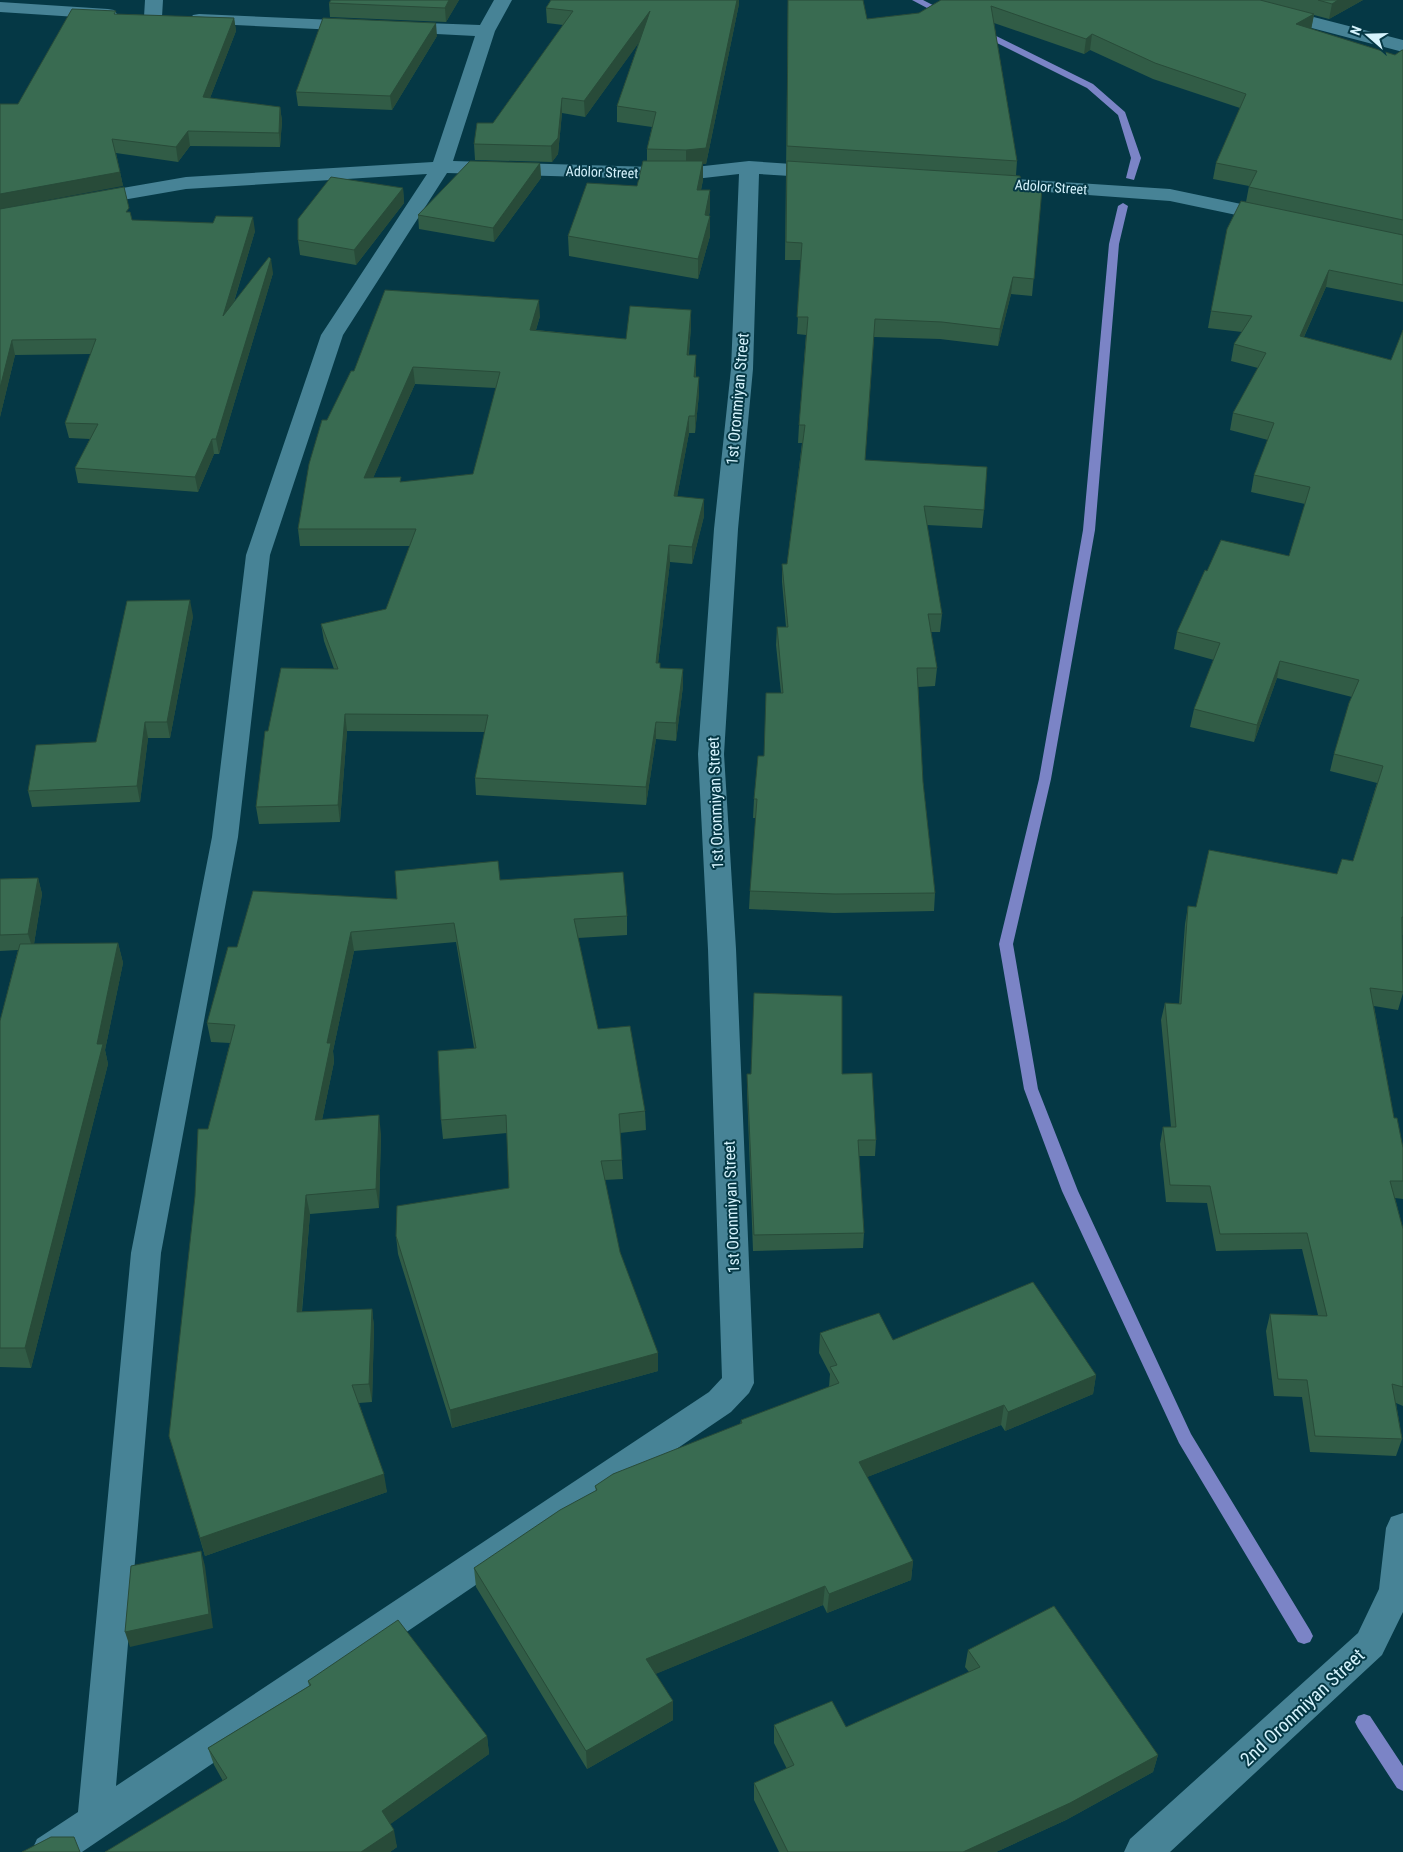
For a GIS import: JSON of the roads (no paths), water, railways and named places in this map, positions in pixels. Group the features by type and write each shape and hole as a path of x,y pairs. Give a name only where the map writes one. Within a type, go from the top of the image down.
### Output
{"street":[{"path":"95,1822 146,1253 225,838 258,555 332,335 441,166 486,31 503,0"},
{"path":"1227,0 1402,44"},
{"path":"0,7 129,16 154,9 178,18 486,31"},
{"name":"Adolor Street","path":"68,204 186,183 441,166 686,174 750,167 837,173"},
{"name":"1st Oronmiyan Street","path":"50,1852 720,1402 738,1383 722,949 711,754 726,529 742,369 750,167"},
{"name":"Adolor Street","path":"964,182 1170,195 1296,221"},
{"name":"2nd Oronmiyan Street","path":"1143,1852 1370,1644 1396,1590 1403,1528"}],"waterway":[{"path":"916,0 947,15"},
{"path":"982,32 1090,86 1122,114 1136,158 1131,178"},
{"path":"1123,206 1114,244 1089,530 1045,779 1006,944 1031,1089 1070,1191 1185,1438 1304,1636"},
{"path":"1364,1722 1403,1782"}]}
